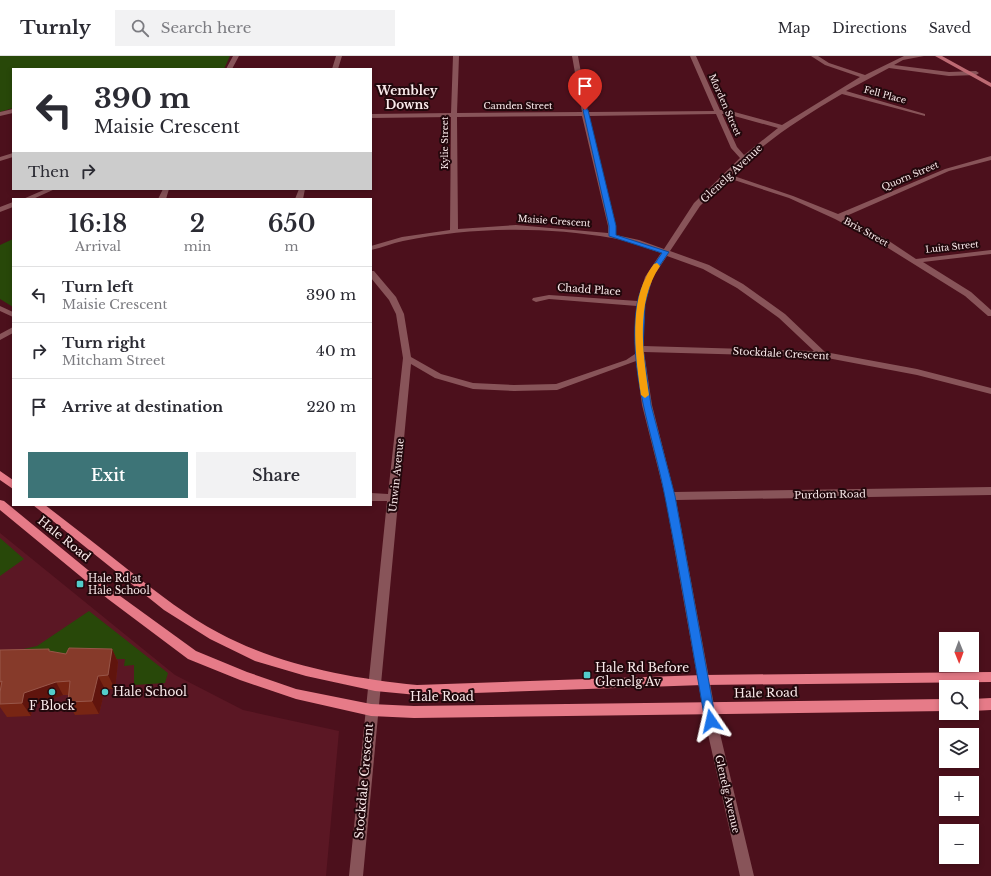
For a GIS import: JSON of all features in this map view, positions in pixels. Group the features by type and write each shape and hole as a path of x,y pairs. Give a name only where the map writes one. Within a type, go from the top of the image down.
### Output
{"main road":[{"path":"938,56 991,80"},
{"path":"945,56 991,85"},
{"path":"0,475 12,484"},
{"name":"Hale Road","path":"0,504 112,596 192,655 244,676 296,694 371,710 414,712 939,705"},
{"name":"Hale Road","path":"39,506 168,607 214,636 266,659 306,671 375,686 417,690 703,680 991,677"},
{"path":"979,705 991,704"}],"street":[{"path":"230,68 236,56"},
{"path":"335,68 339,56"},
{"name":"Kylie Street","path":"454,231 454,115 456,56"},
{"path":"575,56 586,114 612,226 612,236"},
{"name":"Morden Street","path":"693,56 734,148 744,158"},
{"path":"814,56 827,64 865,77"},
{"name":"Glenelg Avenue","path":"747,876 708,708 670,496 646,405 639,352 641,304 649,277 697,205 744,158 783,127 865,77 906,57 921,56"},
{"path":"889,66 955,75 969,71"},
{"path":"935,72 969,71"},
{"name":"Fell Place","path":"842,92 922,115"},
{"path":"0,114 12,111"},
{"name":"Camden Street","path":"372,116 699,113 718,111 783,127"},
{"path":"0,159 12,155"},
{"name":"Quorn Street","path":"838,217 947,170 991,158"},
{"name":"Brix Street","path":"726,175 791,197 838,217 915,261 968,294 991,314"},
{"path":"30,198 50,190"},
{"path":"0,210 12,204"},
{"name":"Maisie Crescent","path":"372,248 402,239 454,231 516,227 612,236 666,252 706,267 740,286 782,316 822,354"},
{"name":"Luita Street","path":"915,261 991,252"},
{"name":"Unwin Avenue","path":"372,274 388,293 400,314 407,358 375,686"},
{"name":"Chadd Place","path":"536,300 549,297 641,304"},
{"path":"0,308 12,314"},
{"path":"0,337 12,331"},
{"name":"Stockdale Crescent","path":"407,358 438,376 473,386 514,388 557,387 629,362 639,352 822,354 917,372 990,389"},
{"name":"Purdom Road","path":"670,496 991,491"},
{"path":"372,497 394,498"},
{"name":"Stockdale Crescent","path":"356,876 371,710 375,686"}],"shaded area":[{"name":"Hale School","path":"0,533 175,675 243,710 339,731 326,876 0,876"}],"green space":[{"path":"0,56 230,56 224,68 12,68 12,108 0,112"},
{"path":"12,239 12,306 0,299 0,245"},
{"path":"0,538 24,559 0,576"},
{"path":"89,611 168,673 165,683 134,685 134,665 124,666 125,659 7,660 19,650 37,646"}],"building":[{"name":"F Block","path":"69,648 112,649 108,675 98,676 92,701 68,702 70,681 56,682 24,693 22,703 0,704 2,681 0,682 0,650 49,649 49,651 66,654"}],"slow traffic":[{"path":"645,395 639,349 641,304 649,277 657,266"}],"place":[{"name":"Hale Rd at Hale School","path":"80,584"},
{"name":"Hale Rd Before Glenelg Av","path":"587,675"},
{"name":"F Block","path":"52,692"},
{"name":"Hale School","path":"105,692"}],"district":[{"name":"Wembley Downs","path":"407,98"}],"route":[{"path":"585,110 612,226 612,236 666,252 649,277 641,304 639,349 646,405 670,496 711,721"}]}
